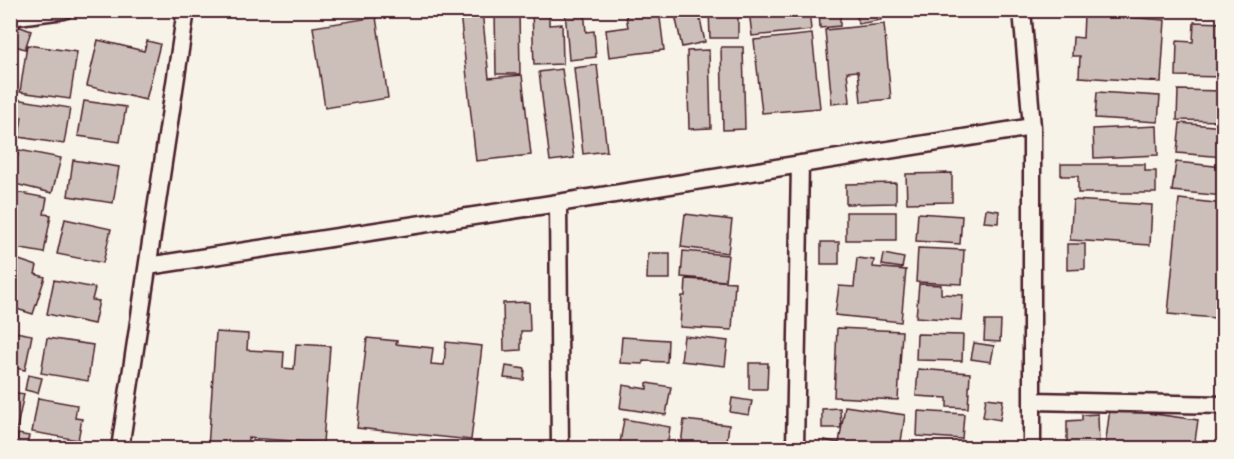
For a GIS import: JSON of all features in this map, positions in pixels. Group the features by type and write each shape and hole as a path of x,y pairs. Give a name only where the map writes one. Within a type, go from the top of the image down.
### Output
{"street":[{"path":"10,17 64,10"},
{"path":"120,448 186,10"},
{"path":"1022,10 1032,127 1032,448"},
{"path":"148,266 1032,127"},
{"path":"795,448 800,164"},
{"path":"558,203 560,448"},
{"path":"1032,401 1224,405"}],"building":[{"path":"495,10 519,10 520,74 496,74"},
{"path":"532,10 549,10 549,25 562,24 563,64 534,65"},
{"path":"565,10 584,10 586,32 594,31 596,57 569,60"},
{"path":"625,10 659,10 664,50 609,57 606,30 628,27"},
{"path":"674,10 698,10 705,42 682,47"},
{"path":"709,10 738,10 738,38 710,38"},
{"path":"749,10 809,10 811,30 752,36"},
{"path":"819,10 840,10 840,26 820,28"},
{"path":"856,10 879,10 881,20 858,24"},
{"path":"482,11 489,78 522,75 531,155 476,161 460,13"},
{"path":"1084,14 1165,20 1161,82 1079,77 1080,56 1072,56 1073,37 1083,38"},
{"path":"376,17 388,98 325,108 313,27"},
{"path":"1194,22 1224,23 1224,77 1176,76 1177,41 1193,42"},
{"path":"884,24 891,99 861,102 858,71 847,72 850,102 832,104 825,30"},
{"path":"18,26 31,31 25,49 12,45"},
{"path":"812,34 820,108 762,113 754,40"},
{"path":"98,40 144,51 147,41 160,44 146,100 87,86"},
{"path":"27,45 77,52 70,99 20,92"},
{"path":"721,47 743,47 745,129 723,130"},
{"path":"709,50 711,128 689,129 687,51"},
{"path":"597,65 607,151 583,154 574,68"},
{"path":"562,69 574,158 550,161 539,72"},
{"path":"1178,90 1224,91 1224,121 1177,120"},
{"path":"1097,92 1160,96 1158,122 1095,118"},
{"path":"10,98 70,108 64,144 19,137 22,117 10,116"},
{"path":"84,101 126,107 120,142 78,136"},
{"path":"1180,123 1224,127 1224,157 1177,153"},
{"path":"1157,126 1158,155 1094,158 1093,129"},
{"path":"19,150 61,158 52,193 11,183"},
{"path":"73,160 119,167 113,203 68,196"},
{"path":"1176,162 1224,167 1224,196 1172,191"},
{"path":"1061,164 1145,164 1145,171 1156,171 1156,193 1078,193 1078,176 1061,176"},
{"path":"952,173 952,202 907,203 906,174"},
{"path":"896,183 896,203 846,204 846,184"},
{"path":"10,191 47,198 44,214 51,215 44,253 10,247"},
{"path":"1179,199 1224,204 1224,308 1216,307 1215,318 1168,314"},
{"path":"1073,200 1152,205 1150,245 1070,240"},
{"path":"986,209 999,211 998,223 984,222"},
{"path":"846,212 896,212 896,240 846,240"},
{"path":"918,213 962,216 960,244 916,241"},
{"path":"685,214 732,220 728,253 681,247"},
{"path":"65,219 111,229 103,263 57,254"},
{"path":"821,242 839,242 839,264 821,264"},
{"path":"1067,244 1085,244 1085,269 1067,270"},
{"path":"918,248 964,250 962,284 916,282"},
{"path":"683,251 728,255 725,281 681,277"},
{"path":"648,253 670,253 670,279 647,279"},
{"path":"884,254 904,258 902,268 882,265"},
{"path":"10,257 37,266 35,274 45,277 33,314 10,307"},
{"path":"857,258 874,260 873,267 906,270 901,322 835,315 839,286 854,287"},
{"path":"686,279 735,282 732,330 680,327 682,296 685,296"},
{"path":"54,280 95,288 92,300 99,301 94,324 47,314"},
{"path":"919,284 941,285 941,294 963,295 961,320 916,317"},
{"path":"529,302 530,331 521,331 521,350 504,351 503,303"},
{"path":"985,321 1001,321 1000,342 984,341"},
{"path":"837,328 902,331 898,400 834,397"},
{"path":"10,331 32,335 25,370 10,367"},
{"path":"216,332 248,334 247,350 284,352 283,368 294,369 296,344 330,346 323,443 248,438 247,448 208,448"},
{"path":"917,334 963,335 962,361 916,360"},
{"path":"684,336 728,341 725,366 681,361"},
{"path":"622,337 668,340 667,362 620,363"},
{"path":"47,338 93,345 88,381 41,373"},
{"path":"367,338 433,348 431,364 444,365 446,342 482,346 471,440 357,428"},
{"path":"974,343 994,346 991,362 971,359"},
{"path":"749,363 768,363 767,389 749,389"},
{"path":"506,366 525,369 524,380 504,378"},
{"path":"918,369 970,373 968,408 947,407 947,398 916,396"},
{"path":"28,375 42,378 38,393 25,390"},
{"path":"647,383 671,387 666,415 620,408 623,385 647,389"},
{"path":"10,392 24,394 17,428 10,427"},
{"path":"38,398 77,405 75,418 82,419 78,440 32,432"},
{"path":"732,398 752,401 749,415 730,412"},
{"path":"986,398 1003,400 1000,420 983,417"},
{"path":"845,406 905,415 900,448 823,447 824,440 839,443"},
{"path":"840,408 841,428 822,428 822,409"},
{"path":"1110,408 1198,420 1194,448 1105,448"},
{"path":"918,411 964,414 962,439 917,436"},
{"path":"1098,414 1099,448 1067,448 1067,421 1082,420 1082,415"},
{"path":"624,419 670,427 667,448 620,443"},
{"path":"684,420 729,425 726,448 681,445"},
{"path":"18,434 29,436 26,448 15,448"},
{"path":"1000,442 1000,448 984,448 984,443"}]}
